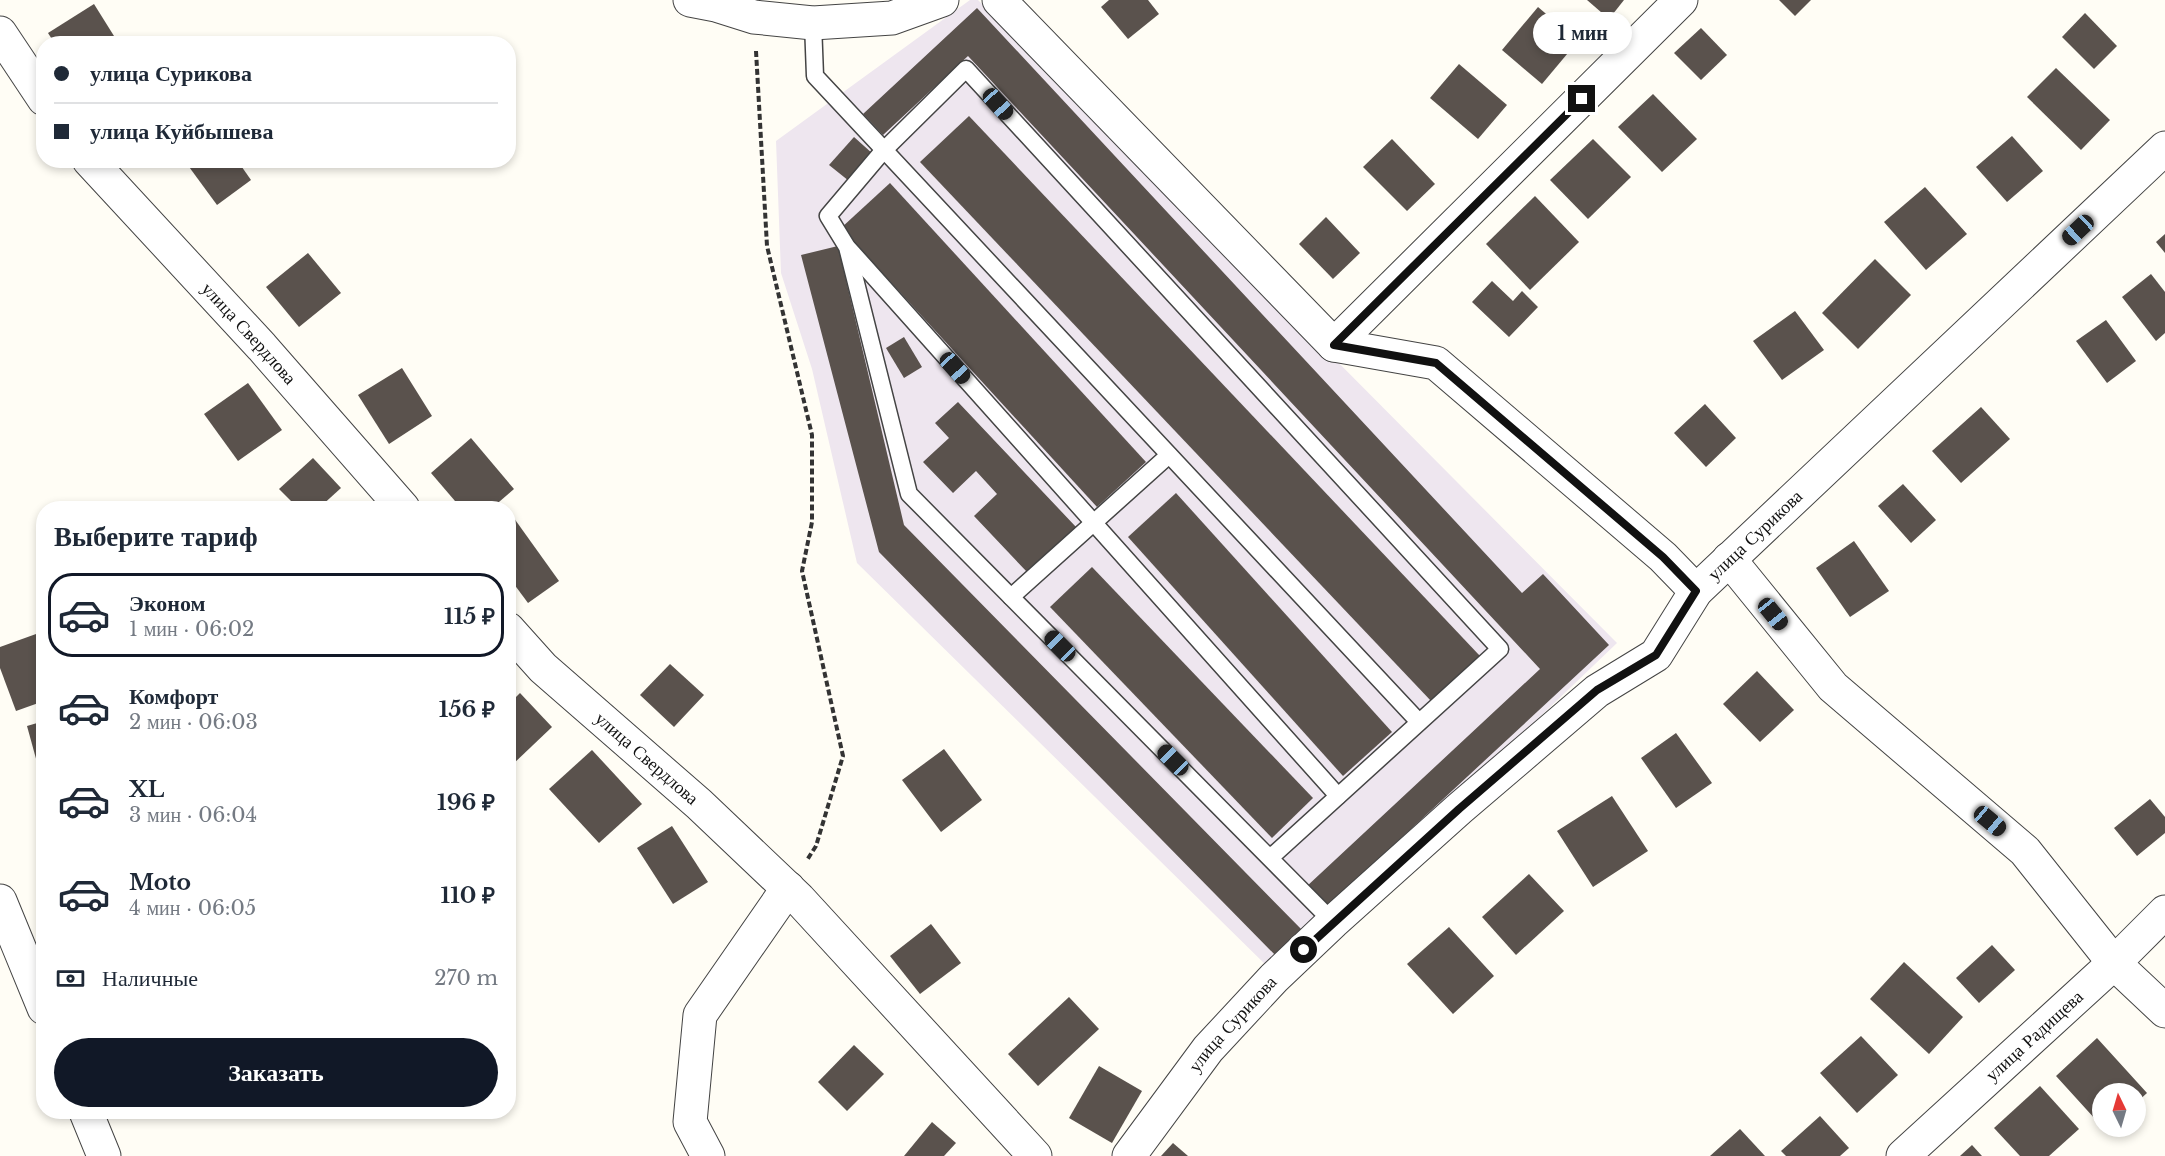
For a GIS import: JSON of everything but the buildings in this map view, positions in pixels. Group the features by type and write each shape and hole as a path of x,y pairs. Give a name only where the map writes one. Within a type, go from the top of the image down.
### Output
{"street":[{"path":"690,0 716,5 754,17 813,23 892,18 942,0"},
{"path":"999,0 1334,345 1436,363 1663,557 1696,591"},
{"path":"1334,345 1681,0"},
{"path":"0,33 36,87"},
{"name":"улица Сурикова","path":"1129,1156 1208,1049 1274,978 1459,809 1597,690 1656,655 1696,591 2165,147"},
{"name":"улица Свердлова","path":"96,168 262,347 397,501"},
{"path":"1729,559 1833,687 2025,851 2114,963 2165,1011"},
{"name":"улица Свердлова","path":"516,638 543,668 699,804 788,888 1035,1156"},
{"path":"708,1156 690,1122 700,1015 788,888"},
{"path":"0,902 36,989"},
{"name":"улица Радищева","path":"1903,1156 2114,963 2165,912"},
{"path":"89,1119 104,1156"}],"lane":[{"path":"813,23 815,76 1419,722"},
{"path":"1270,858 1500,649 966,69 884,152 828,216 847,247 1338,796"},
{"path":"847,247 909,494 1333,922"},
{"path":"1011,597 1169,456"}],"path":[{"path":"754,17 767,246 812,435 812,522 802,571 843,756 816,846 788,888"}],"shaded area":[{"path":"970,0 978,0 1617,643 1273,972 857,563 812,369 781,273 776,141"}],"route":[{"path":"1304,950 1459,809 1597,690 1656,655 1696,591 1663,557 1436,363 1334,345 1582,99"}]}
